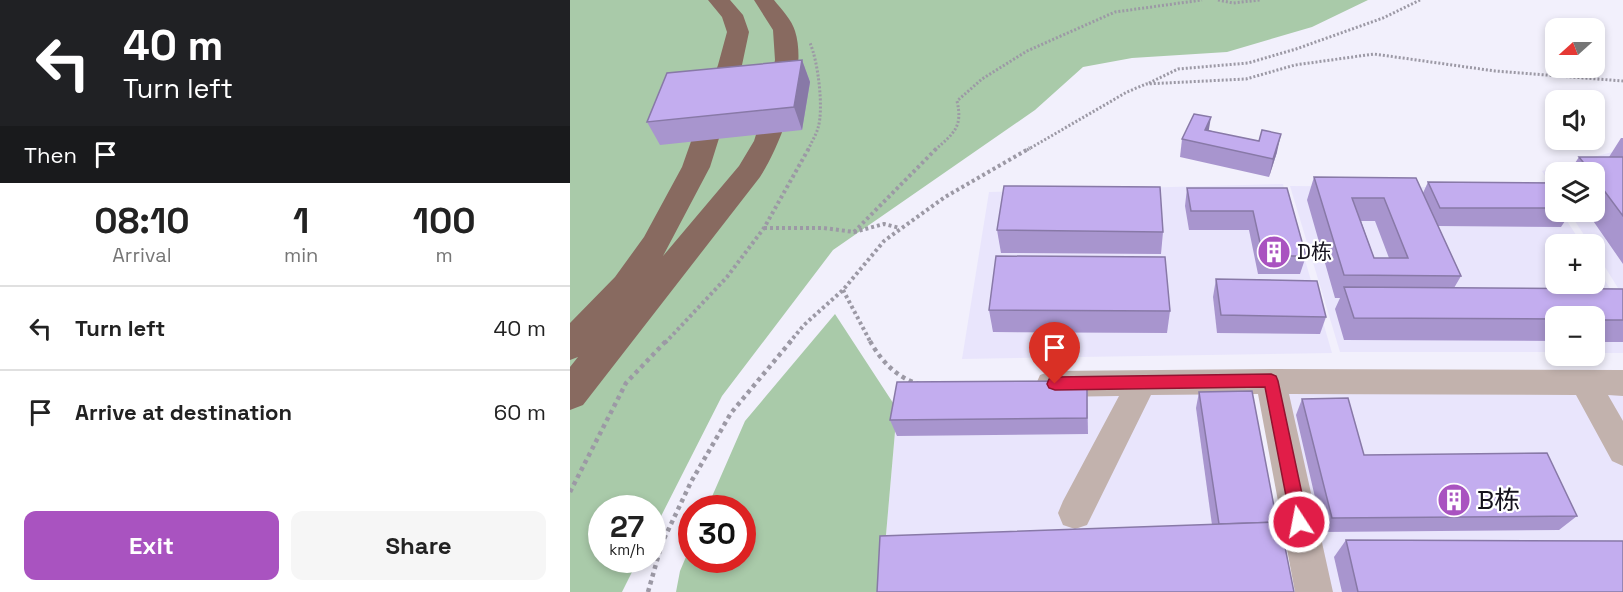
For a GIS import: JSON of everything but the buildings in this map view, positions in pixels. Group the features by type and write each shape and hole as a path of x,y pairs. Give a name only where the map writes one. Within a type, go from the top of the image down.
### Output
{"highway":[{"path":"718,0 732,15 738,32"},
{"path":"570,367 656,243 696,167 730,65 738,32 736,13 731,0"},
{"path":"570,394 750,171 767,141 778,106 787,60 784,30 764,0"},
{"path":"570,346 627,286"},
{"path":"570,405 607,351"}],"street":[{"path":"1271,381 1314,592"},
{"path":"1023,384 1271,381 1623,383"},
{"path":"1075,513 1142,382"},
{"path":"1585,382 1623,451"}],"path":[{"path":"854,232 918,165 953,134 960,118 957,101 982,79 1027,51 1115,12 1202,0"},
{"path":"1218,0 1231,3 1260,0"},
{"path":"648,592 662,543 691,482 732,413 804,325 843,290 884,241 945,197 1127,92 1178,69 1248,63 1296,49 1383,18 1420,0"},
{"path":"570,492 626,383 727,277 764,228 819,126 819,80 816,56 808,38"},
{"path":"1146,84 1246,79 1295,65 1374,54 1495,71 1623,81"},
{"path":"764,228 824,228 854,232 884,224 900,229"},
{"path":"843,290 879,357 905,380 922,384"}],"shaded area":[{"path":"1623,149 1623,296 1605,267 1605,234 1583,234 1576,222 1605,222 1605,162 1575,162"},
{"path":"1283,184 1332,353 962,359 989,192"},
{"path":"1290,186 1545,188 1545,222 1568,222 1575,234 1545,234 1545,294 1605,294 1605,281 1623,309 1623,353 1605,353 1605,306 1545,306 1545,352 1340,352"},
{"path":"1252,393 1288,592 881,592 900,394"},
{"path":"1288,393 1623,395 1623,592 1332,592"}],"green space":[{"path":"570,0 1368,0 1312,27 1227,52 1132,58 1083,67 1035,110 833,250 722,396 666,506 666,495 588,495 588,573 632,573 622,592 570,592"},
{"path":"835,314 897,409 881,592 676,592 680,573 756,573 756,495 713,495 745,421"}],"place":[{"name":"D栋","path":"1274,252"},
{"name":"B栋","path":"1454,500"}],"route":[{"path":"1055,384 1271,381 1299,522"}]}
